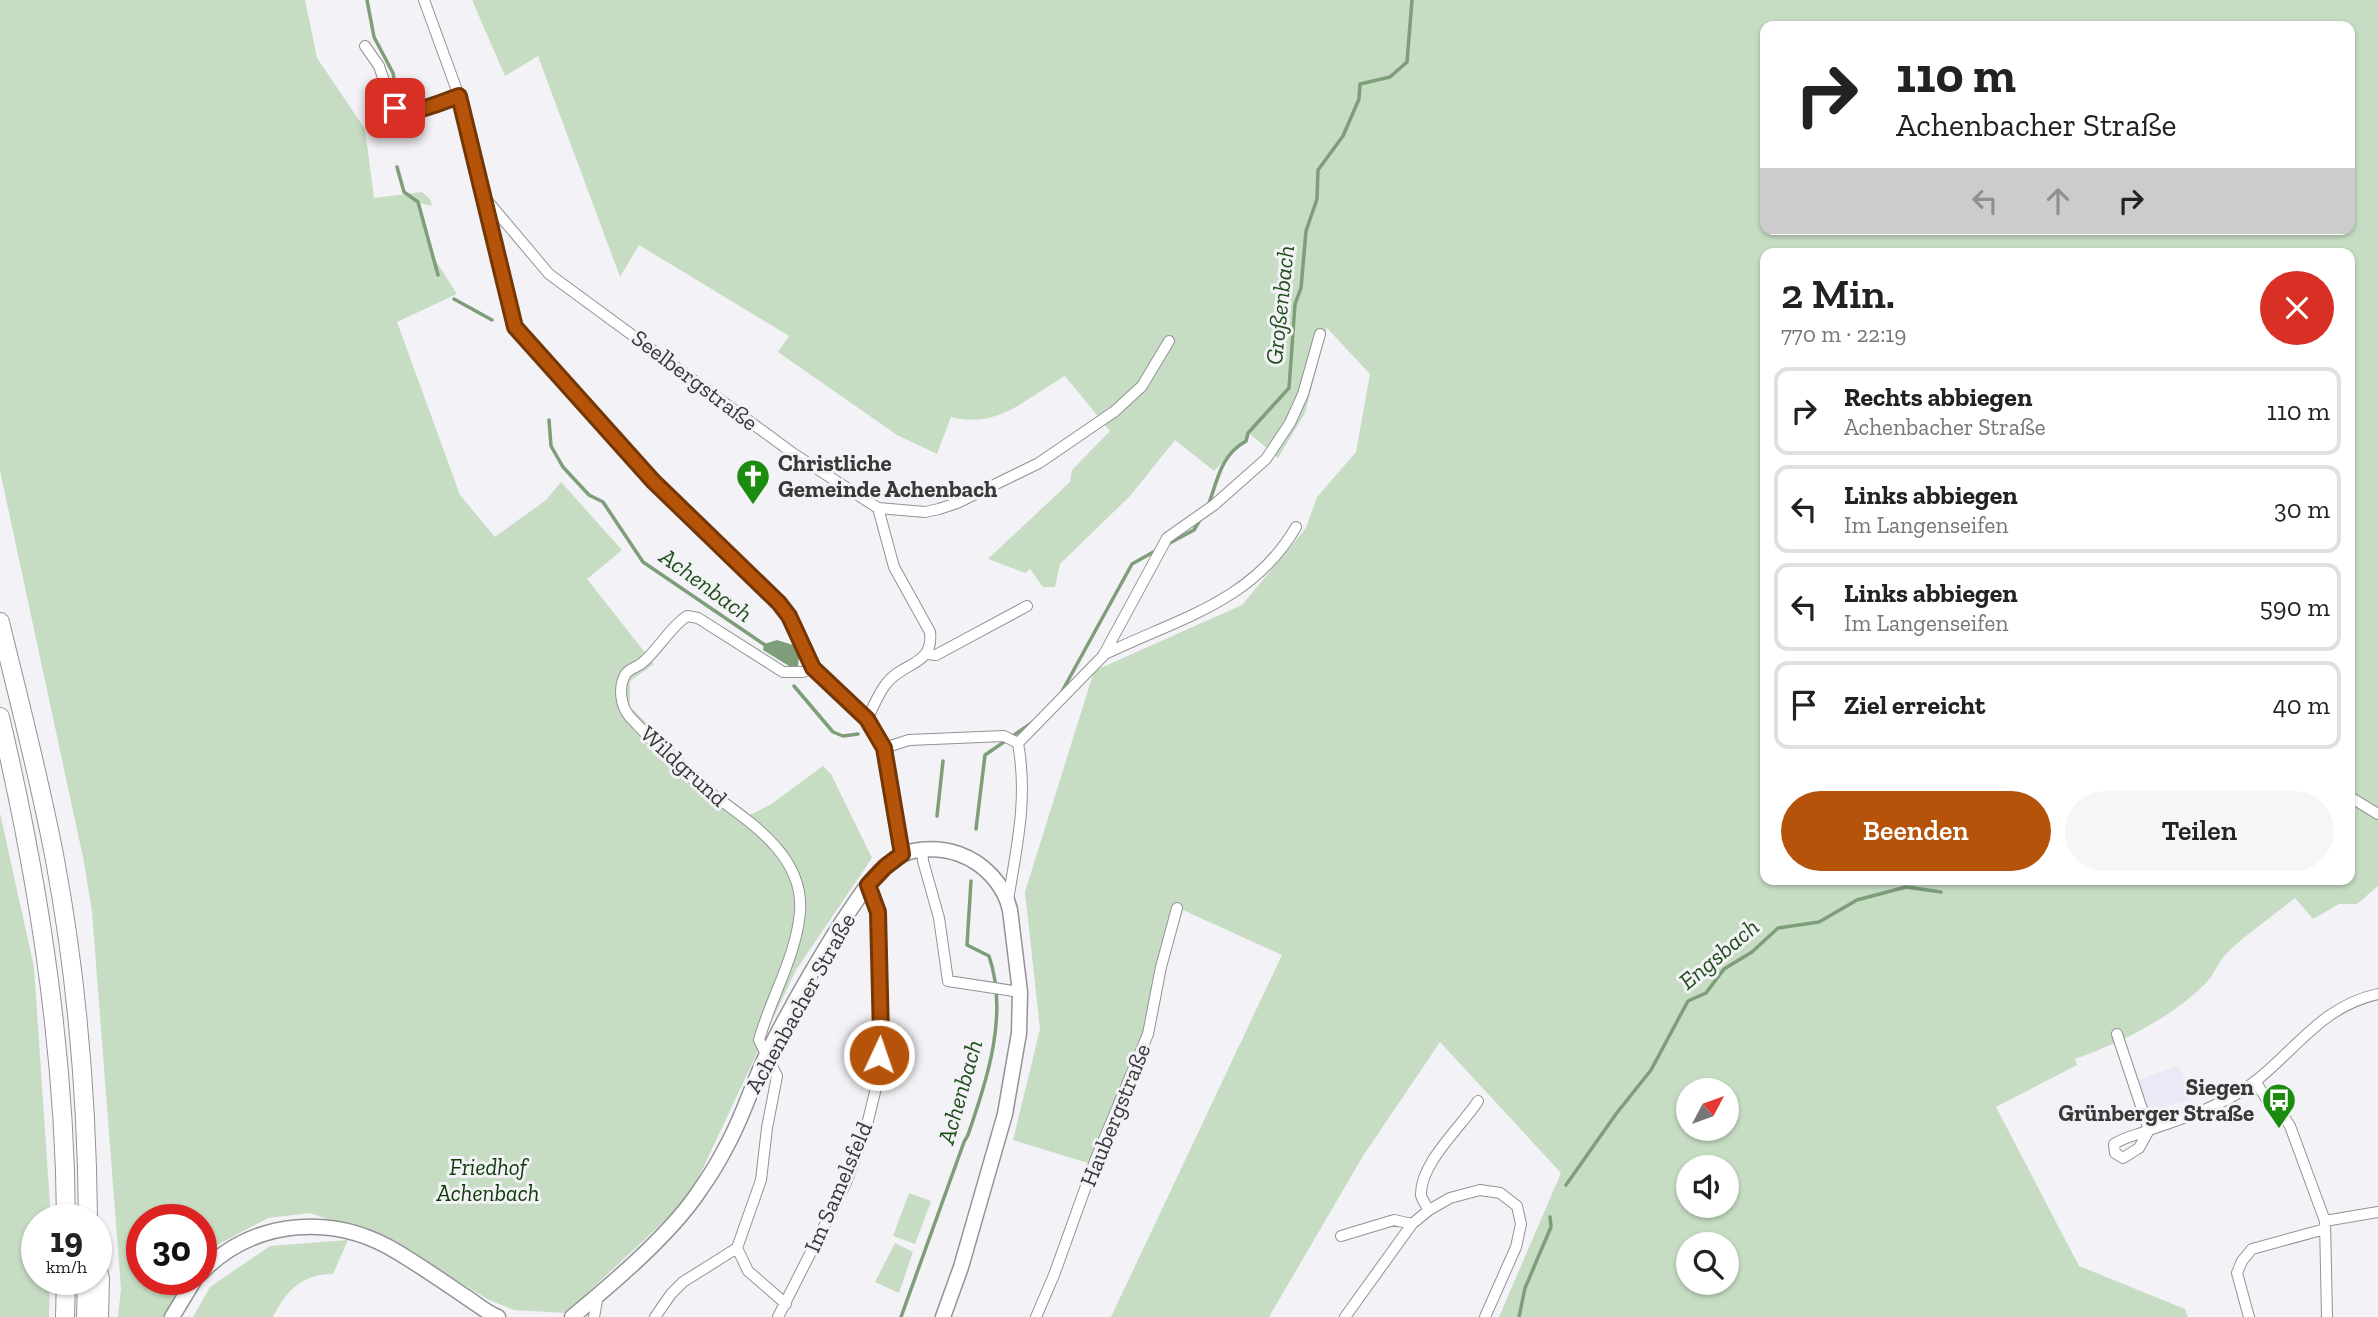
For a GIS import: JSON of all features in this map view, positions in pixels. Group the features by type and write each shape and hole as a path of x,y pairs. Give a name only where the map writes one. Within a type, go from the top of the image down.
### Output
{"highway":[{"path":"0,622 55,860 69,949 85,1114 88,1204"},
{"path":"0,717 30,853 45,947 61,1102 65,1204"},
{"path":"65,1317 66,1295"},
{"path":"86,1317 87,1295"},
{"path":"99,1317 100,1295"}],"main road":[{"name":"Achenbacher Straße","path":"572,1317 659,1239 698,1193 726,1148 766,1057 819,958 868,885 885,867 902,854 922,849 954,852 969,858 997,881 1008,901 1020,992 1020,1033 1005,1114 961,1267 943,1317"},
{"path":"217,1259 240,1243 268,1232 300,1226 331,1227 360,1234 396,1251 498,1317"},
{"path":"172,1317 185,1295"}],"street":[{"path":"424,0 459,96 515,327 653,481 779,603 789,616 813,668 867,719 884,748 902,854"},
{"path":"365,46 385,79 391,101 399,111 414,111 459,96"},
{"name":"Seelbergstraße","path":"484,196 549,274 794,454 878,508 925,512 939,509 1039,463 1115,411 1142,386 1169,341"},
{"path":"1018,743 1103,656 1167,538 1214,505 1266,459 1281,438 1303,394 1320,334"},
{"path":"867,719 887,682 928,654 932,643 930,632 894,567 878,508"},
{"path":"1103,656 1206,611 1247,584 1286,544 1296,527"},
{"path":"928,654 936,655 1027,606"},
{"name":"Wildgrund","path":"766,1057 759,1040 795,943 800,910 793,870 768,838 688,775 643,731 623,708 622,690 624,677 629,670 644,662 687,615 698,618 783,672 803,672 813,668"},
{"path":"884,748 909,740 1004,736 1018,743"},
{"path":"1008,901 1023,814 1018,743"},
{"path":"2355,800 2378,814"},
{"path":"922,849 939,918 948,981 1020,992"},
{"name":"Im Samelsfeld","path":"778,1317 845,1185 865,1133 875,1092 881,1036 878,912 868,885"},
{"name":"Haubergstraße","path":"1036,1317 1095,1161 1148,1034 1161,967 1177,908"},
{"path":"2117,1034 2149,1130 2222,1100 2255,1081 2334,1011 2356,1000 2378,994"},
{"path":"655,1317 683,1282 737,1248 761,1180 777,1076 766,1057"},
{"path":"2255,1081 2290,1126 2325,1225 2327,1317"},
{"path":"1429,1210 1421,1198 1424,1178 1443,1146 1478,1101"},
{"path":"1345,1317 1412,1224 1450,1198 1480,1190 1500,1194 1517,1206 1521,1224 1516,1247 1485,1317"},
{"path":"2249,1317 2236,1273 2252,1249 2325,1225 2378,1212"},
{"path":"1341,1236 1394,1220 1412,1224"},
{"path":"737,1248 748,1271 786,1304"},
{"path":"594,1317 598,1295"}],"shaded area":[{"path":"777,640 793,645 799,656 798,666 789,666 763,650 764,644"},
{"path":"2179,1065 2190,1100 2147,1112 2136,1081"}],"green space":[{"name":"Friedhof Achenbach","path":"0,0 305,0 317,58 365,129 374,198 422,192 430,199 432,206 420,203 434,258 457,294 397,322 460,495 495,537 546,500 561,482 622,550 587,579 654,664 630,681 630,707 745,817 770,805 823,766 831,774 872,858 796,970 689,1198 566,1313 514,1310 489,1300 391,1241 310,1213 268,1218 217,1245 217,1204 126,1204 126,1295 179,1295 163,1317 118,1317 121,1289 92,912 84,862 0,471"},
{"path":"472,0 2378,0 2378,886 2357,904 2339,904 2313,919 2295,898 2227,953 2206,983 2177,1008 2128,1037 2075,1059 2077,1065 1996,1107 2079,1266 2185,1309 2188,1317 1499,1317 1561,1173 1440,1042 1363,1156 1269,1317 1111,1317 1282,955 1183,910 1165,968 1146,1046 1091,1164 1013,1140 1040,1029 1025,892 1094,671 1242,605 1306,528 1317,497 1356,452 1370,374 1327,328 1305,413 1278,458 1250,434 1214,471 1175,440 1130,496 1060,564 1055,587 1043,587 1030,569 1025,573 988,559 1070,482 1072,470 1110,431 1065,376 999,415 968,420 951,417 937,454 897,435 778,352 789,336 639,245 620,277 538,56 505,76"},
{"path":"0,813 34,967 50,1204 21,1204 21,1295 50,1295 49,1317 0,1317"},
{"path":"909,1193 931,1201 915,1244 893,1236"},
{"path":"348,1240 333,1274 312,1277 296,1286 273,1317 193,1317 205,1295 217,1295 217,1282 270,1246"},
{"path":"895,1243 913,1252 899,1293 875,1282"}],"waterway":[{"name":"Achenbach","path":"367,0 374,37 393,73 397,96"},
{"name":"Großenbach","path":"1208,506 1225,461 1246,441 1248,433 1289,388 1295,304 1301,288 1306,231 1317,199 1318,170 1343,136 1359,99 1360,84 1390,77 1407,62 1412,0"},
{"name":"Achenbach","path":"397,167 404,192 418,202 438,275"},
{"name":"Achenbach","path":"454,299 492,320"},
{"name":"Achenbach","path":"549,420 551,446 563,467 589,495 603,502 643,562 768,647"},
{"name":"Großenbach","path":"1166,545 1194,530 1201,518"},
{"name":"Großenbach","path":"1060,695 1132,564 1157,550"},
{"name":"Achenbach","path":"794,686 833,732 843,736 858,734"},
{"name":"Großenbach","path":"976,829 985,755 1033,722"},
{"name":"Achenbach","path":"937,816 943,761"},
{"name":"Achenbach","path":"901,1317 968,1135 993,1047 997,1001 995,978 989,956 967,945 971,881"},
{"name":"Engsbach","path":"1566,1185 1651,1070 1688,1001 1706,993 1724,969 1752,952 1778,928 1819,922 1857,900 1906,887 1941,892"},
{"path":"1519,1317 1525,1288 1551,1227 1550,1217"}],"place":[{"name":"Christliche Gemeinde Achenbach","path":"753,506"},
{"name":"Siegen Grünberger Straße","path":"2279,1130"}],"route":[{"path":"395,108 403,112 414,111 459,96 515,327 653,481 779,603 789,616 813,668 867,719 884,748 902,854 868,885 878,912 881,1036 879,1055"}]}
